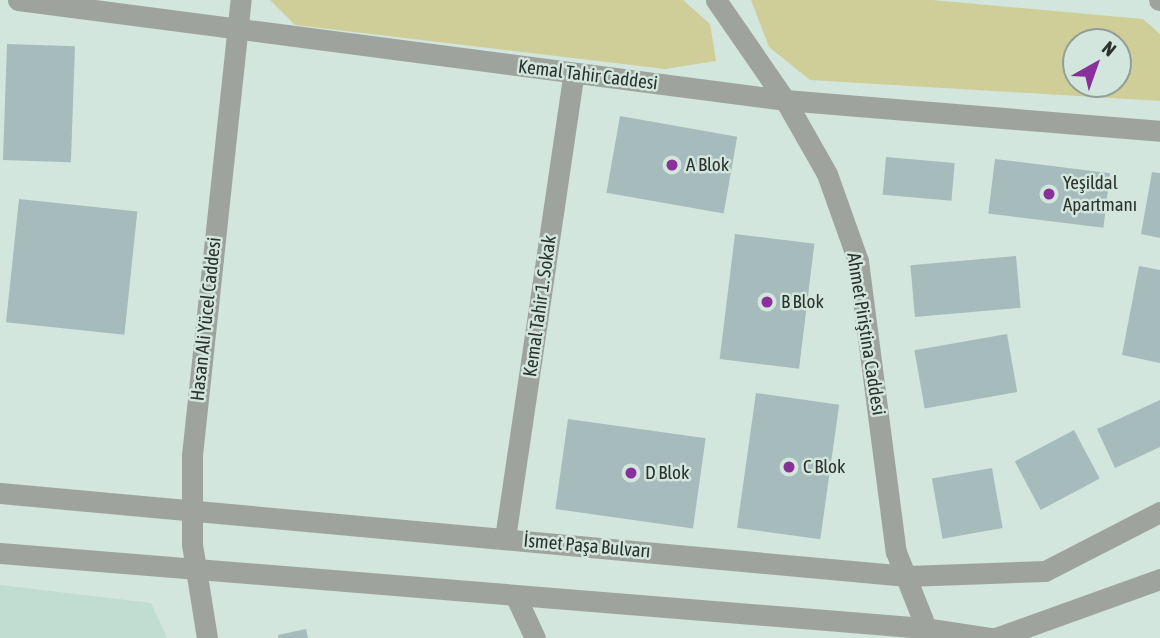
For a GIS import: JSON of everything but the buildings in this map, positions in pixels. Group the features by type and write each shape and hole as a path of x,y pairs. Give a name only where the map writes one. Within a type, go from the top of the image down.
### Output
{"street":[{"name":"Kemal Tahir Caddesi","path":"18,0 237,32 785,100 1160,131"},
{"name":"Hasan Ali Yücel Caddesi","path":"207,638 194,568 192,455 241,0"},
{"name":"Ahmet Piriştina Caddesi","path":"716,0 785,100 827,174 858,261 896,552 927,633"},
{"name":"Kemal Tahir 1. Sokak","path":"505,538 574,73"},
{"name":"İsmet Paşa Bulvarı","path":"0,493 907,576 1045,571 1160,512"},
{"path":"0,553 515,595 990,638"},
{"path":"996,638 1160,579"},
{"path":"515,595 535,638"}],"shaded area":[{"path":"270,0 683,0 710,24 716,61 665,69 295,25"},
{"path":"751,0 932,0 1143,19 1160,34 1160,101 1110,98 1132,98 1132,28 1062,28 1062,95 810,80 769,47"},
{"path":"0,585 151,603 167,638 0,638"}],"place":[{"name":"A Blok","path":"672,165"},
{"name":"Yeşildal Apartmanı","path":"1049,194"},
{"name":"B Blok","path":"767,302"},
{"name":"C Blok","path":"789,467"},
{"name":"D Blok","path":"631,473"}]}
